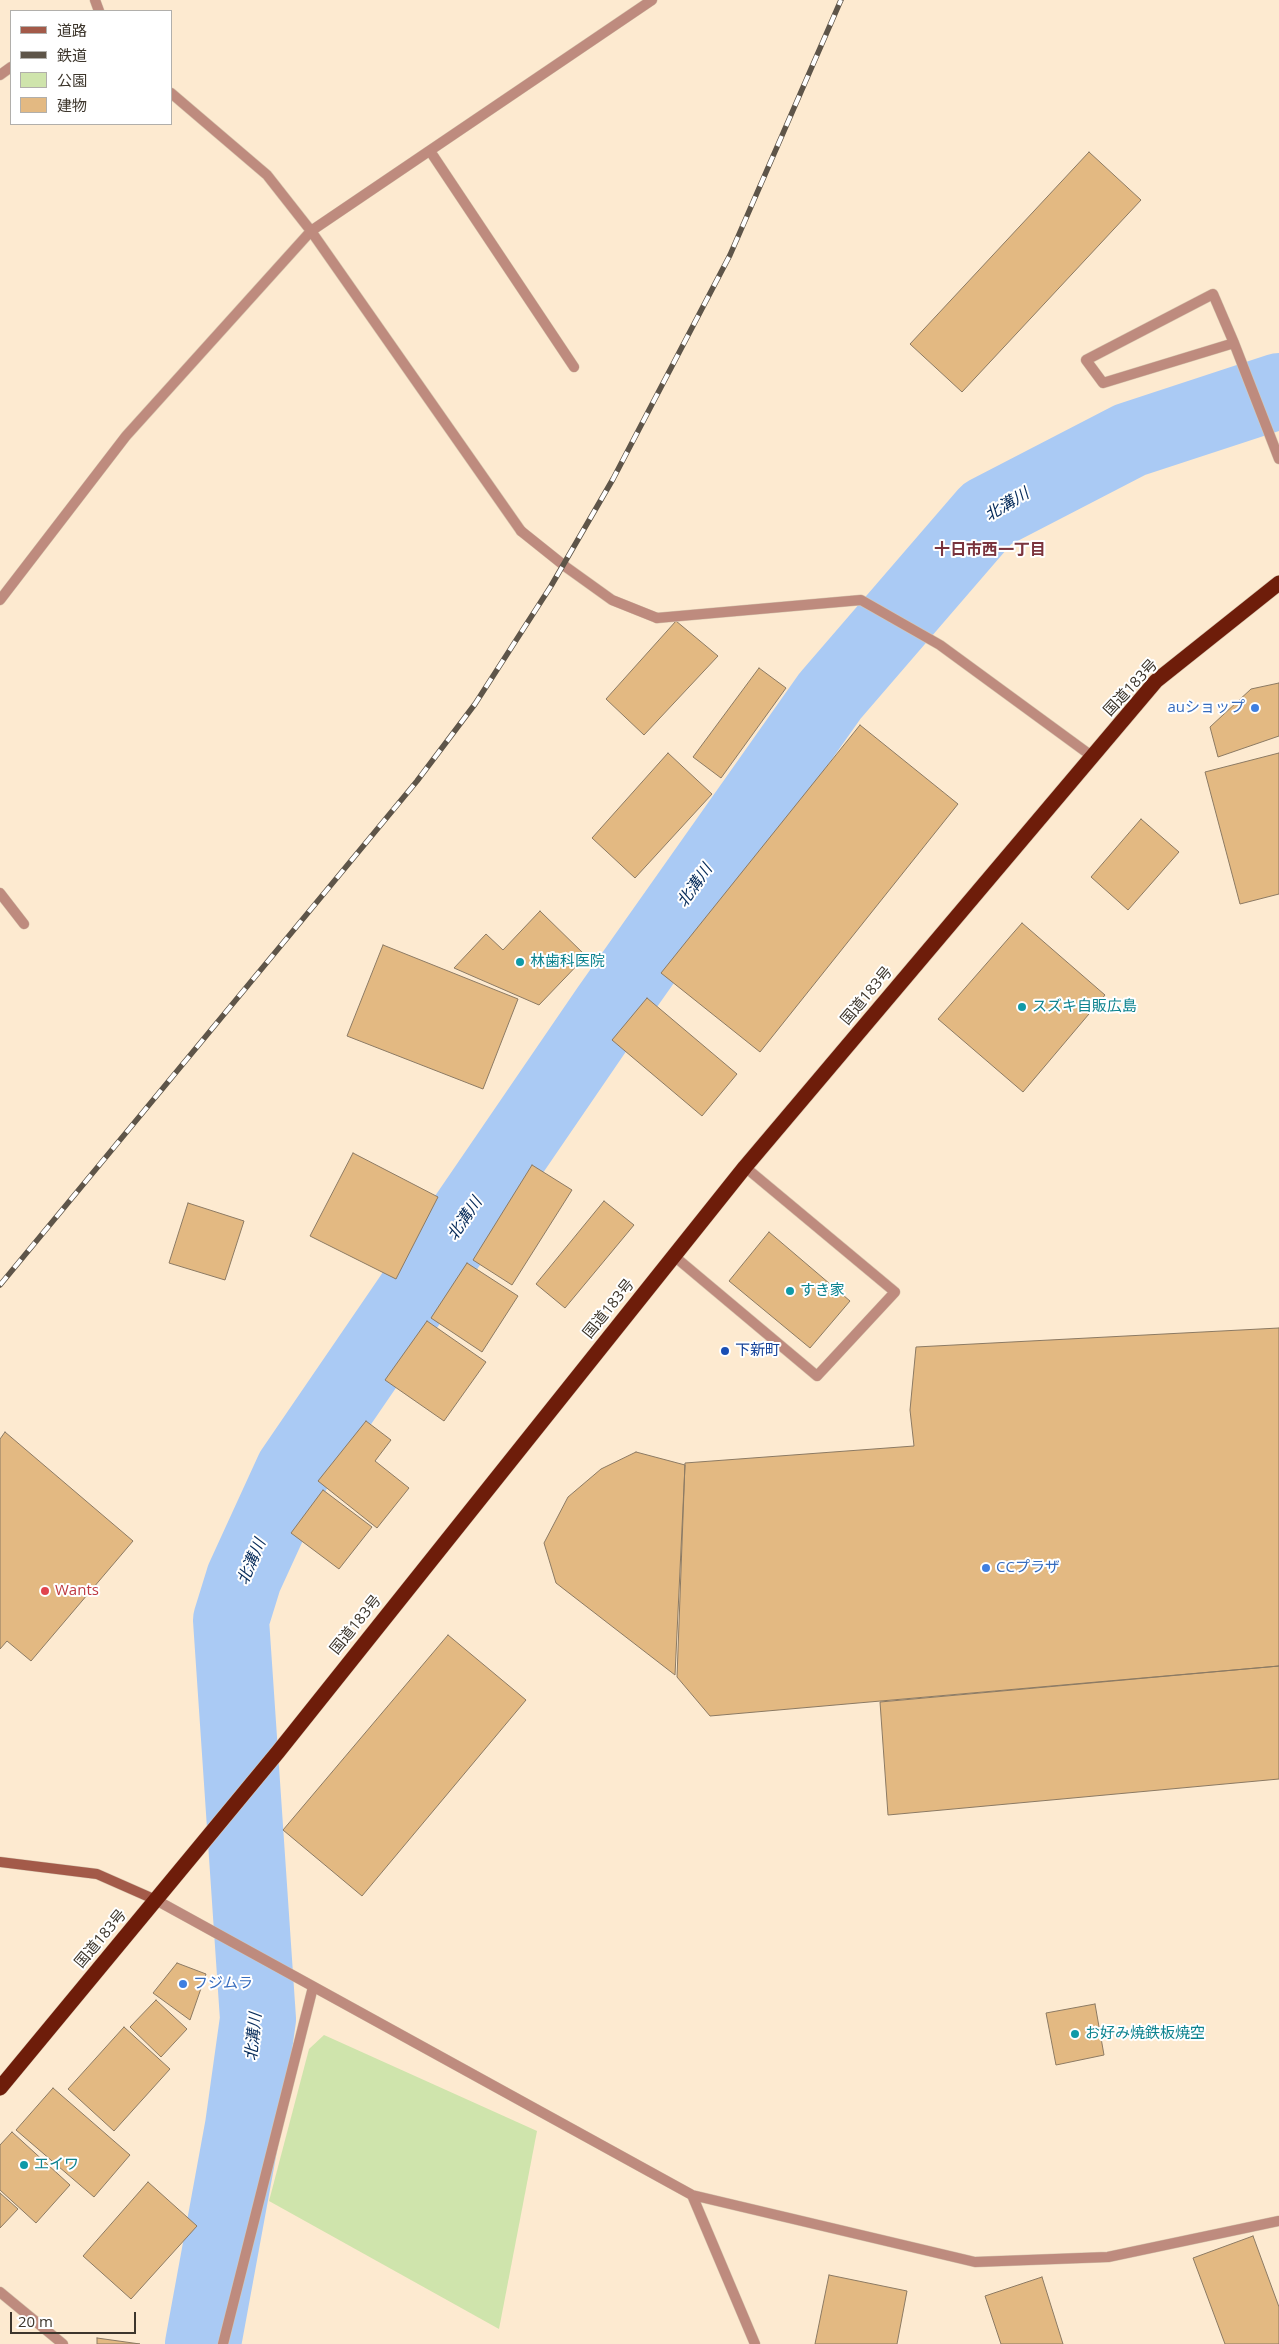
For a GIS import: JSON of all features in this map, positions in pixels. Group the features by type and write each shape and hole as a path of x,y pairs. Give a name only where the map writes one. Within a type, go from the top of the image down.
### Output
{"highway":[{"name":"国道183号","path":"0,2088 278,1752 745,1167 1156,681 1279,583"}],"street":[{"path":"0,600 126,436 311,232 652,0"},
{"path":"172,94 268,175 311,232 522,531 566,567 612,600 657,618 861,600 940,645 1093,757"},
{"path":"430,151 574,367"},
{"path":"1234,343 1103,383 1086,360 1213,294 1234,343 1279,459"},
{"path":"0,893 24,924"},
{"path":"674,1256 817,1376 895,1292 745,1167"},
{"path":"0,1862 97,1874 156,1900 692,2195 975,2262 1108,2257 1279,2221"},
{"path":"223,2344 313,1987"},
{"path":"692,2195 755,2344"},
{"path":"0,2292 63,2344"}],"green space":[{"path":"324,2035 537,2131 499,2329 269,2201 309,2049"}],"building":[{"path":"1089,152 1141,200 962,392 910,344"},
{"path":"676,621 718,656 644,735 606,699"},
{"path":"759,668 786,688 721,778 693,757"},
{"name":"auショップ","path":"1279,683 1279,736 1218,757 1210,727 1251,689"},
{"path":"860,725 958,804 760,1052 661,973"},
{"path":"668,753 712,794 635,878 592,838"},
{"path":"1279,753 1279,894 1240,904 1205,772"},
{"path":"1141,819 1179,852 1128,910 1091,877"},
{"name":"林歯科医院","path":"540,911 586,956 539,1005 454,968 486,934 503,950"},
{"name":"スズキ自販広島","path":"1022,923 1105,995 1023,1092 938,1019"},
{"path":"383,945 518,999 483,1089 347,1036"},
{"path":"647,998 737,1074 702,1116 612,1040"},
{"path":"353,1153 438,1197 396,1279 310,1236"},
{"path":"532,1165 572,1190 512,1285 473,1260"},
{"path":"604,1201 634,1225 565,1308 536,1284"},
{"path":"188,1203 244,1221 225,1280 169,1263"},
{"name":"すき家","path":"769,1232 850,1301 810,1348 729,1281"},
{"path":"467,1263 518,1296 482,1352 431,1318"},
{"path":"427,1321 486,1362 444,1421 385,1380"},
{"path":"1279,1328 1279,1666 710,1716 677,1677 685,1463 914,1446 910,1410 916,1347"},
{"path":"366,1421 391,1440 375,1461 409,1488 377,1528 318,1481"},
{"name":"Wants","path":"5,1432 133,1541 31,1661 7,1641 0,1649 0,1439"},
{"path":"636,1452 685,1465 675,1675 556,1583 544,1543 568,1497 601,1469"},
{"path":"323,1490 372,1527 339,1569 291,1533"},
{"path":"448,1635 526,1700 362,1896 283,1830"},
{"path":"1279,1666 1279,1779 888,1815 880,1702"},
{"path":"177,1963 206,1974 190,2020 153,1993"},
{"path":"156,2000 187,2029 161,2057 130,2027"},
{"name":"お好み焼鉄板焼空","path":"1095,2004 1104,2055 1056,2065 1046,2013"},
{"path":"124,2027 170,2069 114,2131 68,2089"},
{"path":"53,2088 130,2155 94,2197 16,2130"},
{"name":"エイワ","path":"12,2132 70,2185 36,2223 0,2190 0,2145"},
{"path":"148,2182 197,2226 131,2299 83,2256"},
{"path":"0,2193 18,2209 0,2228"},
{"path":"1253,2236 1279,2307 1279,2344 1225,2344 1193,2258"},
{"path":"829,2275 907,2291 897,2344 815,2344"},
{"path":"1042,2277 1063,2344 1001,2344 985,2296"},
{"path":"97,2338 140,2344 97,2344"}],"waterway":[{"name":"北溝川","path":"203,2344 243,2126 258,2019 231,1620 244,1578 293,1471 609,1009 830,696 987,514 1130,440 1279,391"}],"railway":[{"path":"0,1285 417,781 475,704 551,586 613,479 730,255 841,0"}],"place":[{"name":"auショップ","path":"1255,708"},
{"name":"林歯科医院","path":"520,962"},
{"name":"スズキ自販広島","path":"1022,1007"},
{"name":"すき家","path":"790,1291"},
{"name":"下新町","path":"725,1351"},
{"name":"CCプラザ","path":"986,1568"},
{"name":"Wants","path":"45,1591"},
{"name":"フジムラ","path":"183,1984"},
{"name":"お好み焼鉄板焼空","path":"1075,2034"},
{"name":"エイワ","path":"24,2165"}],"district":[{"name":"十日市西一丁目","path":"990,550"}]}
